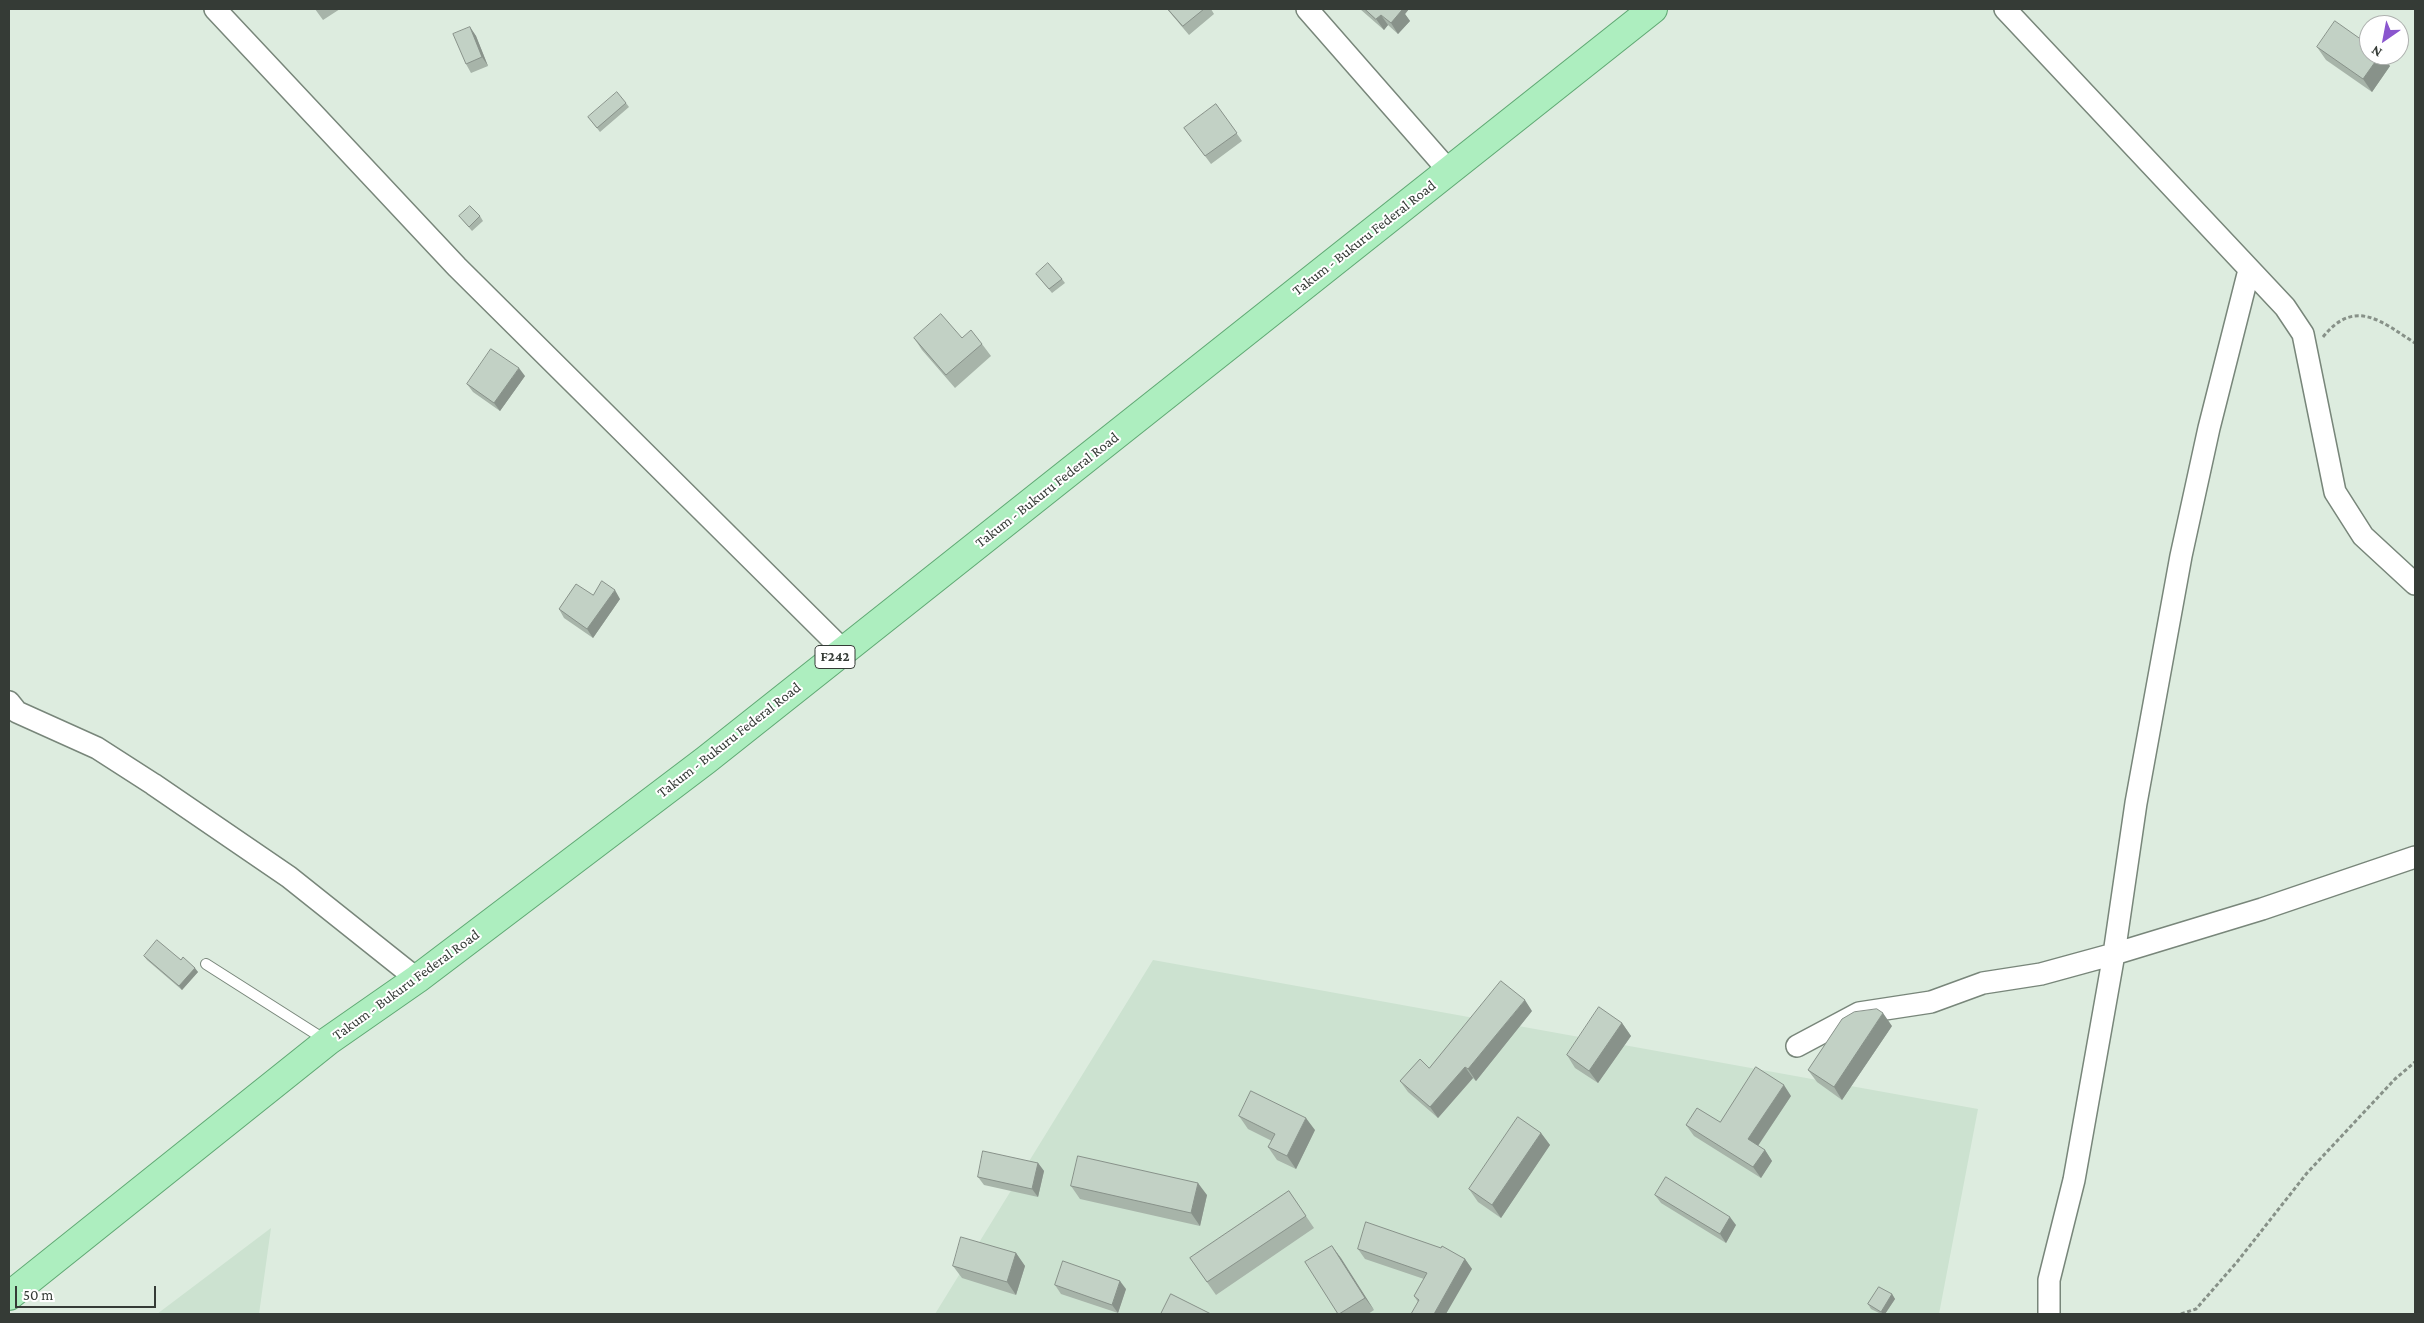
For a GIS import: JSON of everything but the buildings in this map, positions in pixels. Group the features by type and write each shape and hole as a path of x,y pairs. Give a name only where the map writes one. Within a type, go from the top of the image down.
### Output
{"main road":[{"name":"Takum - Bukuru Federal Road","path":"9,1296 328,1041 417,979 698,766 1653,9"}],"street":[{"path":"215,9 457,267 844,650"},
{"path":"1307,9 1449,171"},
{"path":"2005,9 2285,307 2303,334 2335,492 2363,536 2414,588"},
{"path":"2049,1314 2049,1280 2074,1180 2114,954 2136,803 2181,556 2209,428 2249,270"},
{"path":"9,702 17,712 96,748 289,877 417,979"},
{"path":"1797,1046 1859,1013 1931,1002 1982,983 2041,974 2114,954 2262,909 2415,858"}],"lane":[{"path":"206,964 328,1041"}],"path":[{"path":"2308,362 2324,335 2342,320 2356,314 2369,316 2415,344"},
{"path":"2181,1314 2196,1309 2237,1262 2307,1173 2395,1079 2415,1062"}],"shaded area":[{"path":"1153,960 1978,1109 1939,1314 935,1314"},
{"path":"271,1228 259,1314 157,1314"}]}
